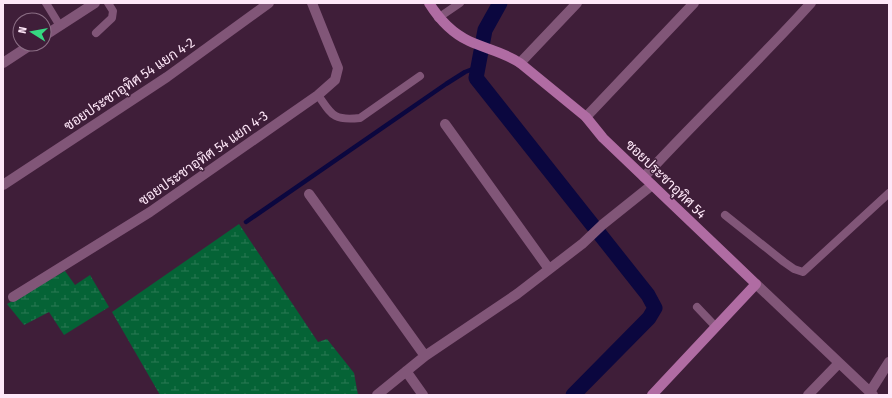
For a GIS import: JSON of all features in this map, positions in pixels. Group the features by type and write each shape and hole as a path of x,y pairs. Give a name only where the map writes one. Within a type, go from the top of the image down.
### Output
{"street":[{"name":"ซอยประชาอุทิศ 54 แยก 4-2","path":"3,185 167,77 269,3"},
{"name":"ซอยประชาอุทิศ 54 แยก 4-3","path":"13,297 150,212 318,95 335,80 338,68 312,3"},
{"name":"ซอยประชาอุทิศ 54","path":"429,3 438,18 468,41 510,56 586,117 603,138 872,394"},
{"path":"520,63 577,3"},
{"path":"586,117 694,3"},
{"path":"644,177 772,46 811,3"},
{"path":"52,31 93,4"},
{"path":"3,63 20,52"},
{"path":"445,124 549,269"},
{"path":"378,395 425,356 517,294 582,244 602,225 652,185"},
{"path":"309,194 425,356"},
{"path":"652,395 756,284"},
{"path":"872,394 889,362"},
{"path":"808,395 839,363"},
{"path":"406,371 423,395"}],"lane":[{"path":"46,3 60,26"},
{"path":"96,33 112,18 113,10 108,3"},
{"path":"438,18 460,3"},
{"path":"318,95 331,113 339,118 360,118 420,76"},
{"path":"725,215 784,262 794,269 803,272 889,193"},
{"path":"697,307 716,327"}],"green space":[{"path":"239,224 318,342 327,339 354,373 358,395 160,395 112,312"},
{"path":"65,271 75,285 90,275 109,307 64,335 49,312 24,325 7,304"}],"waterway":[{"path":"500,3 485,30 476,78 648,295 655,308 649,318 573,395"},
{"path":"246,222 446,84 465,72 478,67"}]}
